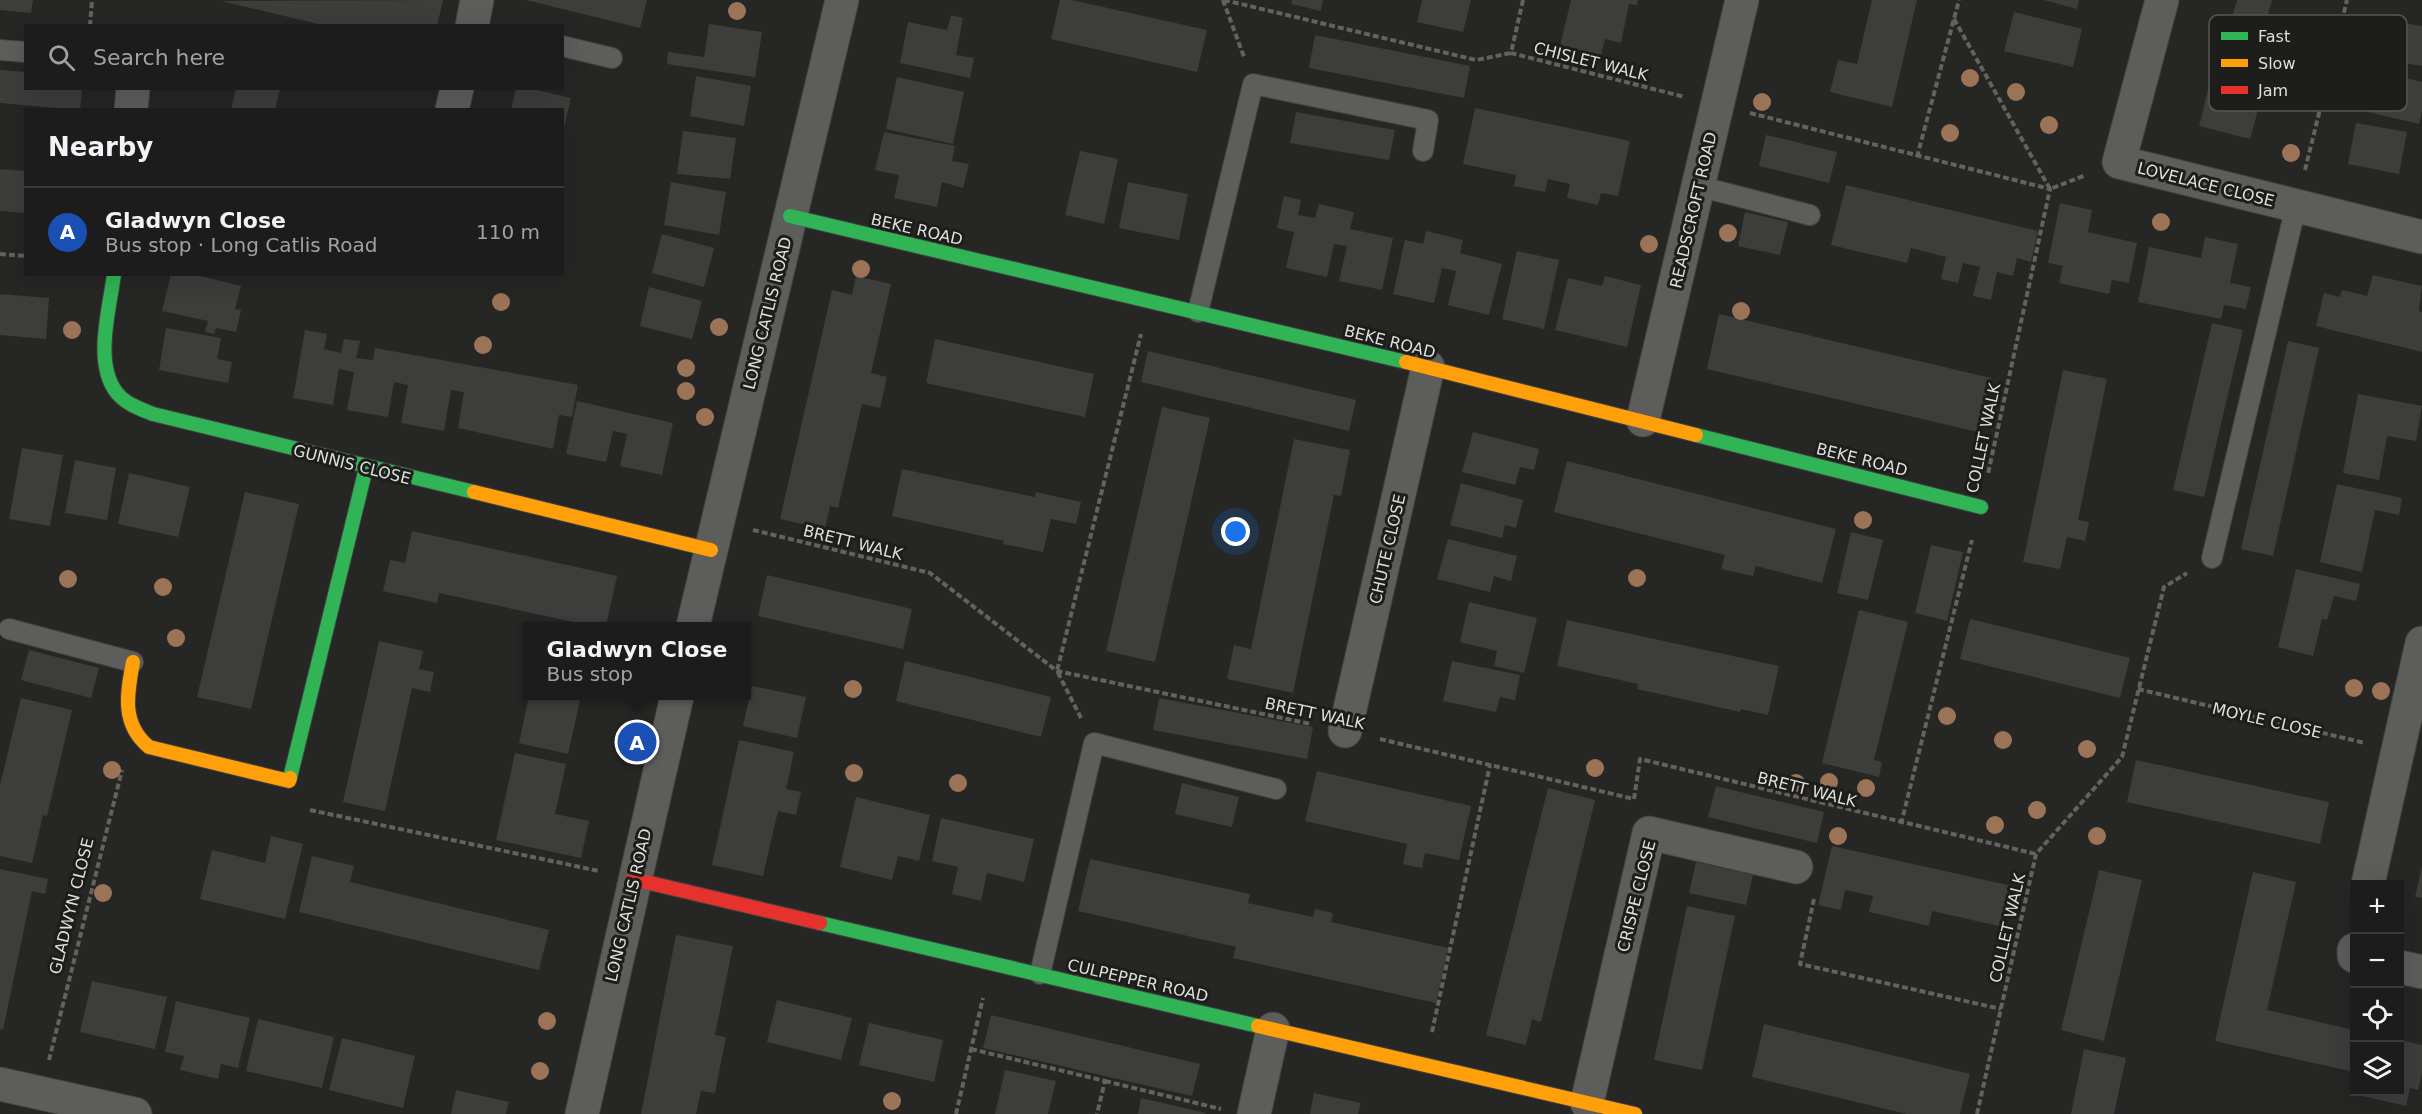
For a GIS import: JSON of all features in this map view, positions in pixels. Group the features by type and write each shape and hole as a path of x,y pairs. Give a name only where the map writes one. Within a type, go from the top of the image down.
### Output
{"street":[{"name":"LONG CATLIS ROAD","path":"694,622 842,0"},
{"name":"READSCROFT ROAD","path":"1643,420 1742,0"},
{"name":"LOVELACE CLOSE","path":"2162,0 2119,162 2422,237"},
{"path":"131,108 133,90"},
{"path":"452,108 457,90"},
{"name":"BEKE ROAD","path":"790,216 1428,367 1981,507"},
{"name":"GUNNIS CLOSE","path":"114,276 105,359 107,376 116,392 132,405 153,414 366,468 714,536"},
{"name":"CHUTE CLOSE","path":"1345,731 1428,367"},
{"path":"133,662 127,692 127,711 132,729 139,740 150,747 289,781 366,468"},
{"path":"2369,880 2422,643"},
{"name":"LONG CATLIS ROAD","path":"582,1114 675,700"},
{"name":"CRISPE CLOSE","path":"1587,1103 1649,833 1796,867"},
{"name":"CULPEPPER ROAD","path":"633,879 1635,1114"},
{"path":"2404,968 2422,972"},
{"path":"1243,1113 1273,1029"},
{"path":"0,1084 135,1114"}],"lane":[{"path":"564,46 612,58"},
{"path":"0,50 24,52"},
{"path":"1198,312 1253,84 1428,120 1423,151"},
{"path":"1698,186 1810,214"},
{"path":"2212,558 2296,206"},
{"path":"9,629 133,662"},
{"path":"1040,974 1094,742 1276,789"}],"path":[{"path":"90,24 92,0"},
{"path":"1223,0 1476,60 1511,53"},
{"path":"1223,0 1253,84"},
{"name":"CHISLET WALK","path":"1523,0 1511,53 1718,105"},
{"path":"1917,157 1959,0"},
{"path":"2343,15 2347,0"},
{"path":"1954,20 2050,189"},
{"path":"1718,105 2050,189 2119,162"},
{"path":"2296,206 2320,111"},
{"name":"COLLET WALK","path":"1901,824 1981,507 2050,189"},
{"path":"0,254 24,256"},
{"path":"1094,742 1057,671 1149,301"},
{"name":"BRETT WALK","path":"714,536 930,573 1057,671 1345,731 1634,800 1640,759 1901,824"},
{"name":"COLLET WALK","path":"1977,1114 2036,854 2122,758 2164,587 2212,558"},
{"name":"MOYLE CLOSE","path":"2138,689 2397,750"},
{"name":"GLADWYN CLOSE","path":"41,1092 132,729"},
{"path":"1425,1065 1490,765"},
{"path":"289,781 308,810 633,879"},
{"path":"1901,824 2036,854"},
{"path":"1796,867 1820,872 1800,964 2001,1008"},
{"path":"956,1114 991,963"},
{"path":"971,1049 1243,1113"},
{"path":"1097,1114 1105,1081"}],"building":[{"path":"0,0 33,0 31,13 0,10"},
{"path":"443,0 437,24 319,24 221,1"},
{"path":"526,0 647,0 640,28"},
{"path":"1060,0 1072,0 1207,30 1197,72 1051,39"},
{"path":"1292,0 1323,0 1321,11 1291,4"},
{"path":"1422,0 1471,0 1463,32 1417,22"},
{"path":"1571,0 1638,0 1637,5 1629,4 1621,43 1605,39 1601,55 1560,46"},
{"path":"1872,0 1917,0 1892,107 1830,92 1838,60 1857,64"},
{"path":"2044,0 2079,0 2077,9"},
{"path":"2237,0 2272,0 2268,15 2233,15"},
{"path":"2014,12 2082,29 2073,67 2004,51"},
{"path":"951,15 963,18 956,55 974,58 970,78 900,63 908,22 947,30"},
{"path":"709,24 762,32 755,77 667,64 668,52 704,57"},
{"path":"2407,24 2422,26 2422,66 2407,64"},
{"path":"1315,35 1470,66 1464,98 1309,68"},
{"path":"0,70 24,72 24,90 82,90 80,108 0,103"},
{"path":"696,76 751,86 744,126 690,116"},
{"path":"897,77 964,92 953,144 886,129"},
{"path":"2407,78 2422,82 2422,111 2419,124 2368,112 2407,111"},
{"path":"2209,86 2209,111 2258,111 2250,139 2199,126"},
{"path":"236,90 280,90 275,108 231,108"},
{"path":"516,90 537,90 571,98 564,128 564,108 511,108"},
{"path":"1475,108 1630,141 1618,196 1601,193 1598,205 1567,198 1570,184 1548,179 1545,192 1514,186 1516,175 1463,164"},
{"path":"1296,112 1395,130 1389,160 1290,143"},
{"path":"2356,123 2407,132 2399,174 2348,164"},
{"path":"683,131 736,138 730,179 677,174"},
{"path":"884,132 955,146 952,161 969,164 963,188 942,182 937,207 894,198 899,175 875,170"},
{"path":"1766,135 1837,152 1829,183 1759,166"},
{"path":"1080,151 1118,159 1104,224 1065,215"},
{"path":"0,169 24,171 24,213 0,211"},
{"path":"671,182 726,192 719,235 664,225"},
{"path":"1128,182 1188,194 1179,240 1119,228"},
{"path":"1846,185 2038,231 2031,262 2017,258 2013,276 1997,272 1991,300 1973,296 1980,267 1963,263 1958,283 1941,279 1946,257 1911,248 1907,263 1831,245"},
{"path":"1284,196 1301,200 1298,215 1315,218 1319,204 1354,212 1350,229 1393,238 1382,290 1339,281 1347,246 1334,244 1327,277 1286,268 1294,232 1277,228"},
{"path":"2060,203 2092,210 2088,232 2137,243 2129,283 2112,280 2109,294 2059,283 2063,266 2048,263"},
{"path":"1745,212 1788,222 1780,255 1738,246"},
{"path":"1426,231 1463,240 1460,253 1502,264 1489,315 1448,305 1456,271 1442,268 1434,303 1393,294 1405,240 1423,244"},
{"path":"662,234 714,248 704,287 652,273"},
{"path":"2205,237 2238,244 2230,283 2251,287 2246,309 2224,305 2221,319 2138,302 2149,247 2201,258"},
{"path":"1517,251 1559,260 1544,329 1502,319"},
{"path":"2373,275 2422,286 2419,311 2422,312 2422,352 2316,326 2324,293 2340,297 2342,290 2367,296"},
{"path":"171,276 201,276 241,286 235,309 241,310 236,332 216,328 214,334 205,332 208,321 162,311"},
{"path":"856,276 891,284 871,373 887,377 880,408 862,404 838,508 830,506 825,529 780,519 832,290 852,295"},
{"path":"1605,276 1641,285 1627,347 1555,330 1568,278 1602,286"},
{"path":"649,287 702,301 692,339 640,326"},
{"path":"0,294 49,298 46,339 0,335"},
{"path":"1719,314 1991,378 1978,432 1707,369"},
{"path":"2212,323 2243,330 2204,497 2173,490"},
{"path":"166,328 221,338 217,359 232,362 228,383 159,370"},
{"path":"305,330 327,334 324,349 341,353 344,339 360,341 356,358 373,360 375,348 578,385 572,417 559,415 553,449 458,428 464,392 451,390 444,431 401,423 408,385 394,382 388,417 347,410 354,372 339,369 333,405 293,398"},
{"path":"935,339 1094,374 1085,417 926,383"},
{"path":"2288,341 2319,348 2273,556 2241,549"},
{"path":"1148,351 1356,400 1349,431 1141,382"},
{"path":"2063,370 2107,379 2078,520 2089,522 2085,541 2067,537 2060,569 2023,562"},
{"path":"2358,394 2422,406 2416,441 2387,436 2379,480 2343,473"},
{"path":"577,401 673,423 662,475 620,466 627,434 613,431 606,462 566,454"},
{"path":"1162,407 1210,418 1155,662 1106,651"},
{"path":"1473,432 1539,449 1534,470 1520,467 1515,485 1462,472"},
{"path":"1294,439 1350,450 1341,496 1334,495 1293,693 1227,679 1234,645 1251,649"},
{"path":"22,448 63,455 50,526 9,519"},
{"path":"75,460 116,468 107,520 65,513"},
{"path":"1567,461 1836,529 1822,583 1756,566 1753,576 1721,569 1725,555 1554,512"},
{"path":"902,469 1035,497 1036,492 1081,502 1076,524 1051,519 1043,552 892,516"},
{"path":"129,473 190,487 178,537 118,524"},
{"path":"1461,483 1523,500 1516,528 1505,525 1502,538 1450,525"},
{"path":"2337,484 2402,498 2399,515 2375,510 2362,572 2320,562"},
{"path":"245,492 299,504 251,709 197,697"},
{"path":"412,531 617,576 607,622 573,622 439,593 437,603 383,591 390,560 405,563"},
{"path":"1851,532 1883,540 1868,600 1837,593"},
{"path":"1448,539 1517,556 1511,581 1494,576 1490,592 1437,579"},
{"path":"1931,545 1963,552 1947,621 1915,613"},
{"path":"2296,569 2360,584 2356,601 2334,596 2327,620 2322,619 2313,656 2278,647"},
{"path":"767,575 912,609 903,649 758,616"},
{"path":"1469,602 1537,618 1524,673 1494,666 1497,651 1460,642"},
{"path":"1859,610 1908,622 1874,760 1882,762 1879,777 1822,763"},
{"path":"1970,619 2130,658 2120,698 1960,659"},
{"path":"1567,620 1779,666 1768,715 1741,709 1740,712 1637,689 1638,684 1557,666"},
{"path":"379,641 423,651 419,669 434,672 430,692 412,688 385,811 343,802"},
{"path":"29,650 99,668 91,698 21,680"},
{"path":"905,661 1051,697 1041,737 896,701"},
{"path":"1452,661 1520,675 1515,700 1500,697 1496,712 1443,701"},
{"path":"752,686 806,697 797,738 743,726 749,700 751,700"},
{"path":"21,698 72,710 47,816 43,815 32,863 0,856 0,785"},
{"path":"1159,698 1313,727 1307,759 1153,730"},
{"path":"528,700 580,700 568,754 519,743"},
{"path":"739,740 794,752 786,789 801,792 796,815 778,811 763,876 712,865"},
{"path":"515,753 566,764 555,814 589,821 581,858 496,840"},
{"path":"2136,760 2329,802 2320,844 2127,802"},
{"path":"1317,771 1471,806 1459,860 1425,853 1422,868 1403,864 1407,844 1305,821"},
{"path":"1182,783 1239,797 1232,827 1175,814"},
{"path":"1716,786 1824,812 1817,843 1708,817"},
{"path":"1548,788 1595,800 1541,1022 1532,1019 1526,1045 1486,1035"},
{"path":"856,797 930,815 919,861 898,856 892,880 840,867"},
{"path":"941,818 1034,839 1024,882 987,873 981,901 952,894 958,867 932,861"},
{"path":"271,836 303,844 285,919 200,899 212,850 265,863"},
{"path":"1832,846 2012,886 2003,927 1932,911 1929,926 1869,912 1873,896 1845,890 1841,910 1818,905"},
{"path":"312,856 354,866 350,882 549,930 539,970 299,912"},
{"path":"1090,859 1250,894 1248,903 1313,917 1315,909 1333,913 1331,922 1448,948 1436,1003 1233,958 1236,947 1078,911"},
{"path":"1696,862 1753,875 1746,905 1689,893"},
{"path":"2422,866 2422,898 2415,897"},
{"path":"0,869 48,879 45,894 32,891 3,1030 0,1029"},
{"path":"2099,870 2142,880 2104,1041 2061,1030"},
{"path":"2253,872 2296,882 2267,1010 2350,1029 2350,1071 2215,1041"},
{"path":"1687,906 1735,916 1702,1070 1654,1060"},
{"path":"676,935 733,946 715,1035 726,1037 715,1093 701,1091 696,1114 641,1114"},
{"path":"92,981 167,997 155,1049 80,1032"},
{"path":"777,1000 852,1018 841,1060 767,1042"},
{"path":"176,1001 250,1018 238,1068 221,1064 218,1079 180,1070 184,1056 165,1052"},
{"path":"991,1015 1200,1064 1192,1096 983,1048"},
{"path":"258,1019 334,1037 322,1088 246,1071"},
{"path":"869,1023 943,1040 934,1082 859,1065"},
{"path":"1764,1024 1970,1074 1960,1114 1907,1114 1752,1077"},
{"path":"342,1038 415,1056 403,1108 329,1090"},
{"path":"2404,1041 2422,1045 2422,1074 2418,1090 2410,1088 2406,1106 2362,1096 2404,1096"},
{"path":"2084,1049 2126,1058 2114,1114 2071,1114"},
{"path":"1005,1070 1056,1081 1048,1114 995,1114"},
{"path":"456,1090 509,1102 506,1114 451,1114"},
{"path":"1314,1093 1361,1103 1358,1114 1310,1114"},
{"path":"1141,1098 1206,1113 1138,1114"}],"traffic: fast":[{"path":"790,216 1406,362"},
{"path":"114,276 104,351 110,381 117,393 129,403 153,414 474,492"},
{"path":"1696,435 1981,507"},
{"path":"290,778 366,468"},
{"path":"820,923 1258,1026"}],"traffic: slow":[{"path":"1406,362 1696,435"},
{"path":"474,492 711,550"},
{"path":"133,662 128,708 134,729 149,747 289,781 290,778"},
{"path":"1258,1026 1635,1114"}],"traffic: jam":[{"path":"633,879 820,923"}],"place":[{"name":"Gladwyn Close","path":"637,742"}]}
